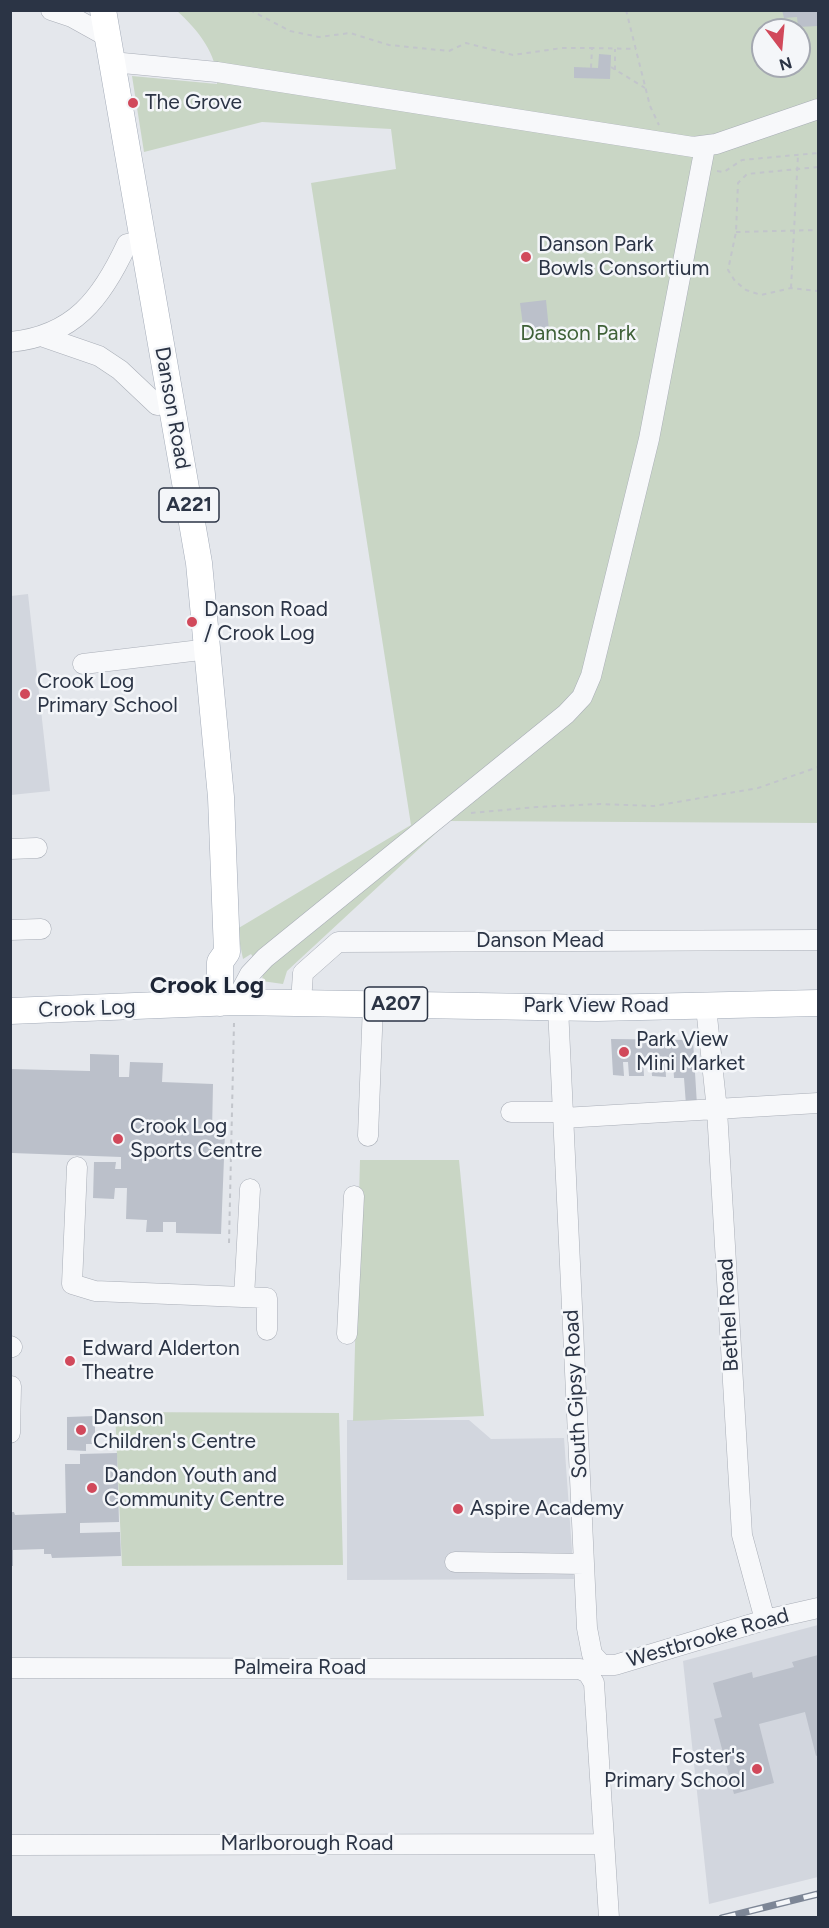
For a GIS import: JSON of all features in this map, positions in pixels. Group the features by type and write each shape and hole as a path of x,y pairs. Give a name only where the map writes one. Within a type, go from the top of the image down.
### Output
{"main road":[{"name":"Danson Road","path":"103,10 199,563 209,649 221,797 227,952 235,960 227,1003"},
{"name":"Park View Road","path":"227,1003 301,1002 558,1007 706,1007 819,1003"},
{"name":"Crook Log","path":"10,1011 227,1003"}],"street":[{"path":"51,10 72,17 108,37"},
{"path":"112,62 217,72 705,147 819,108"},
{"path":"227,1003 265,958 566,714 582,696 591,676 649,439 705,147"},
{"path":"10,342 44,337 88,308 103,292 128,244 143,241"},
{"path":"44,337 99,356 120,370 157,405 172,403"},
{"path":"83,664 209,649"},
{"path":"10,849 37,848"},
{"path":"10,930 41,929"},
{"name":"Danson Mead","path":"301,1002 303,973 338,942 819,940"},
{"path":"368,1136 373,1004"},
{"name":"South Gipsy Road","path":"558,1007 584,1564 609,1917"},
{"name":"Bethel Road","path":"706,1007 717,1110 742,1536 765,1620"},
{"path":"511,1112 563,1115 717,1110 819,1103"},
{"path":"77,1167 72,1284 95,1291 267,1298 267,1330"},
{"path":"244,1297 237,1258 250,1189"},
{"path":"348,1334 354,1196"},
{"path":"10,1433 11,1386"},
{"path":"455,1562 584,1564"},
{"name":"Westbrooke Road","path":"593,1668 615,1665 765,1620 819,1608"},
{"name":"Palmeira Road","path":"10,1668 593,1668"},
{"name":"Marlborough Road","path":"10,1845 603,1844"}],"path":[{"path":"250,10 290,31 319,37 350,33 389,45 449,51 466,43 513,55 562,48 636,49"},
{"path":"626,10 650,106 668,141"},
{"path":"591,68 592,48"},
{"path":"615,49 615,70"},
{"path":"611,67 645,88"},
{"path":"699,170 724,172 742,160 819,153"},
{"path":"790,288 798,155"},
{"path":"819,167 747,174 738,183 736,232 728,270 735,281 746,290 761,295 790,288 819,291"},
{"path":"736,232 819,230"},
{"path":"451,807 471,813 548,806 654,806 758,788 819,767"},
{"path":"227,1003 237,1258"}],"shaded area":[{"name":"Crook Log Primary School","path":"28,594 50,791 11,795 11,596"},
{"name":"Aspire Academy","path":"347,1420 469,1420 491,1439 564,1438 574,1579 347,1580"},
{"name":"Foster's Primary School","path":"818,1625 818,1877 709,1904 683,1661"}],"green space":[{"name":"Danson Park","path":"177,11 818,11 818,823 449,821 287,971 283,984 262,981 263,972 251,954 243,959 237,929 411,825 311,183 396,169 391,129 262,122 144,152 132,76 217,84 214,63 199,35"},
{"path":"360,1160 459,1160 484,1416 353,1421"},
{"path":"115,1412 339,1413 343,1565 122,1566"}],"building":[{"path":"782,10 818,10 818,26 811,26 811,18 784,18"},
{"path":"599,54 611,55 610,79 574,78 574,67 598,68"},
{"path":"546,300 549,330 524,333 520,303"},
{"path":"611,1039 693,1040 697,1105 686,1105 684,1078 674,1078 673,1061 665,1061 666,1077 652,1076 651,1060 643,1060 644,1076 629,1076 628,1062 623,1062 624,1076 613,1075"},
{"name":"Crook Log Sports Centre","path":"90,1054 119,1055 119,1077 129,1077 130,1062 163,1063 162,1082 213,1084 212,1132 225,1133 221,1234 176,1233 176,1222 163,1222 163,1232 146,1232 147,1220 126,1219 127,1188 115,1188 114,1199 93,1198 94,1162 116,1162 115,1169 121,1169 121,1157 12,1153 10,1069 90,1071"},
{"name":"Danson Children's Centre","path":"95,1416 95,1444 86,1444 86,1451 67,1450 67,1417"},
{"name":"Dandon Youth and Community Centre","path":"117,1453 119,1522 80,1523 80,1533 120,1532 121,1556 52,1558 51,1554 44,1554 44,1549 13,1550 13,1566 10,1566 10,1512 14,1512 15,1515 66,1513 65,1464 80,1464 80,1454"},
{"path":"818,1655 818,1755 816,1756 805,1712 759,1724 774,1783 734,1794 714,1719 722,1717 713,1683 752,1672 753,1678 794,1667 792,1662"}],"railway":[{"path":"722,1918 818,1894"}],"place":[{"name":"The Grove","path":"133,103"},
{"name":"Danson Park Bowls Consortium","path":"526,257"},
{"name":"Danson Road / Crook Log","path":"192,622"},
{"name":"Crook Log Primary School","path":"25,694"},
{"name":"Park View Mini Market","path":"624,1052"},
{"name":"Crook Log Sports Centre","path":"118,1139"},
{"name":"Edward Alderton Theatre","path":"70,1361"},
{"name":"Danson Children's Centre","path":"81,1430"},
{"name":"Dandon Youth and Community Centre","path":"92,1488"},
{"name":"Aspire Academy","path":"458,1509"},
{"name":"Foster's Primary School","path":"757,1769"}],"district":[{"name":"Crook Log","path":"207,986"}]}
